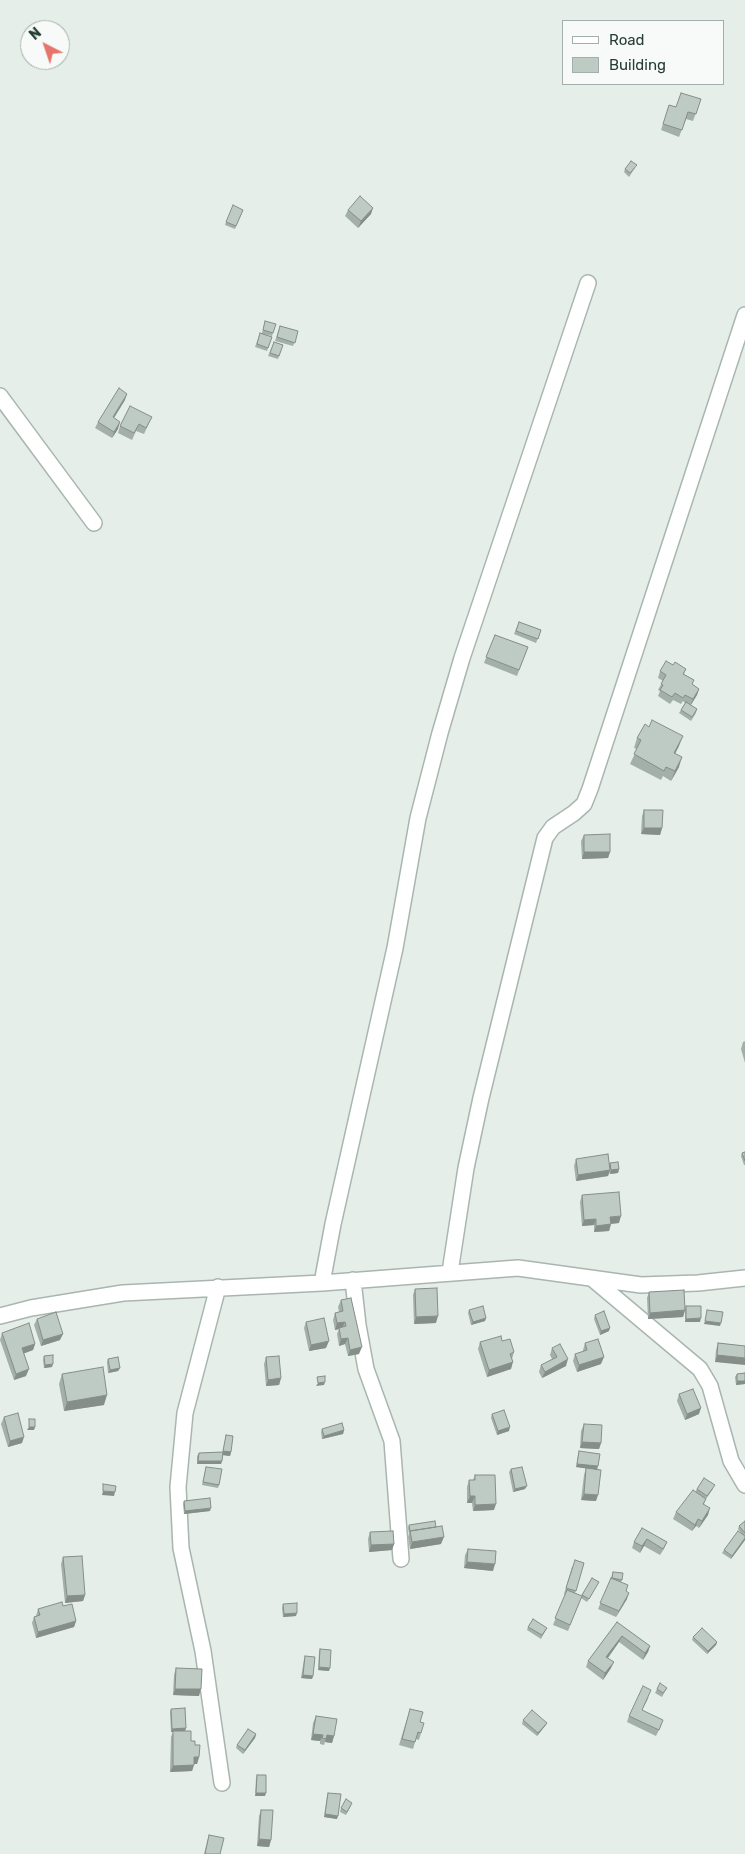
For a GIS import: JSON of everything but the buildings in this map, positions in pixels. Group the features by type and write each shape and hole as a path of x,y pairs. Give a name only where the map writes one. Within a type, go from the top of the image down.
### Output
{"street":[{"path":"322,1283 333,1224 395,948 418,818 440,733 462,658 588,283"},
{"path":"450,1272 466,1168 545,838 553,827 584,804 590,789 745,315"},
{"path":"0,396 94,523"},
{"path":"0,1316 31,1308 123,1293 322,1283 518,1268 544,1270 594,1280 640,1285 698,1283 745,1278"},
{"path":"353,1280 358,1325 366,1369 392,1442 401,1559"},
{"path":"594,1280 700,1369 710,1386 731,1460 745,1485"},
{"path":"218,1287 185,1413 178,1487 181,1548 203,1650 222,1783"}]}
